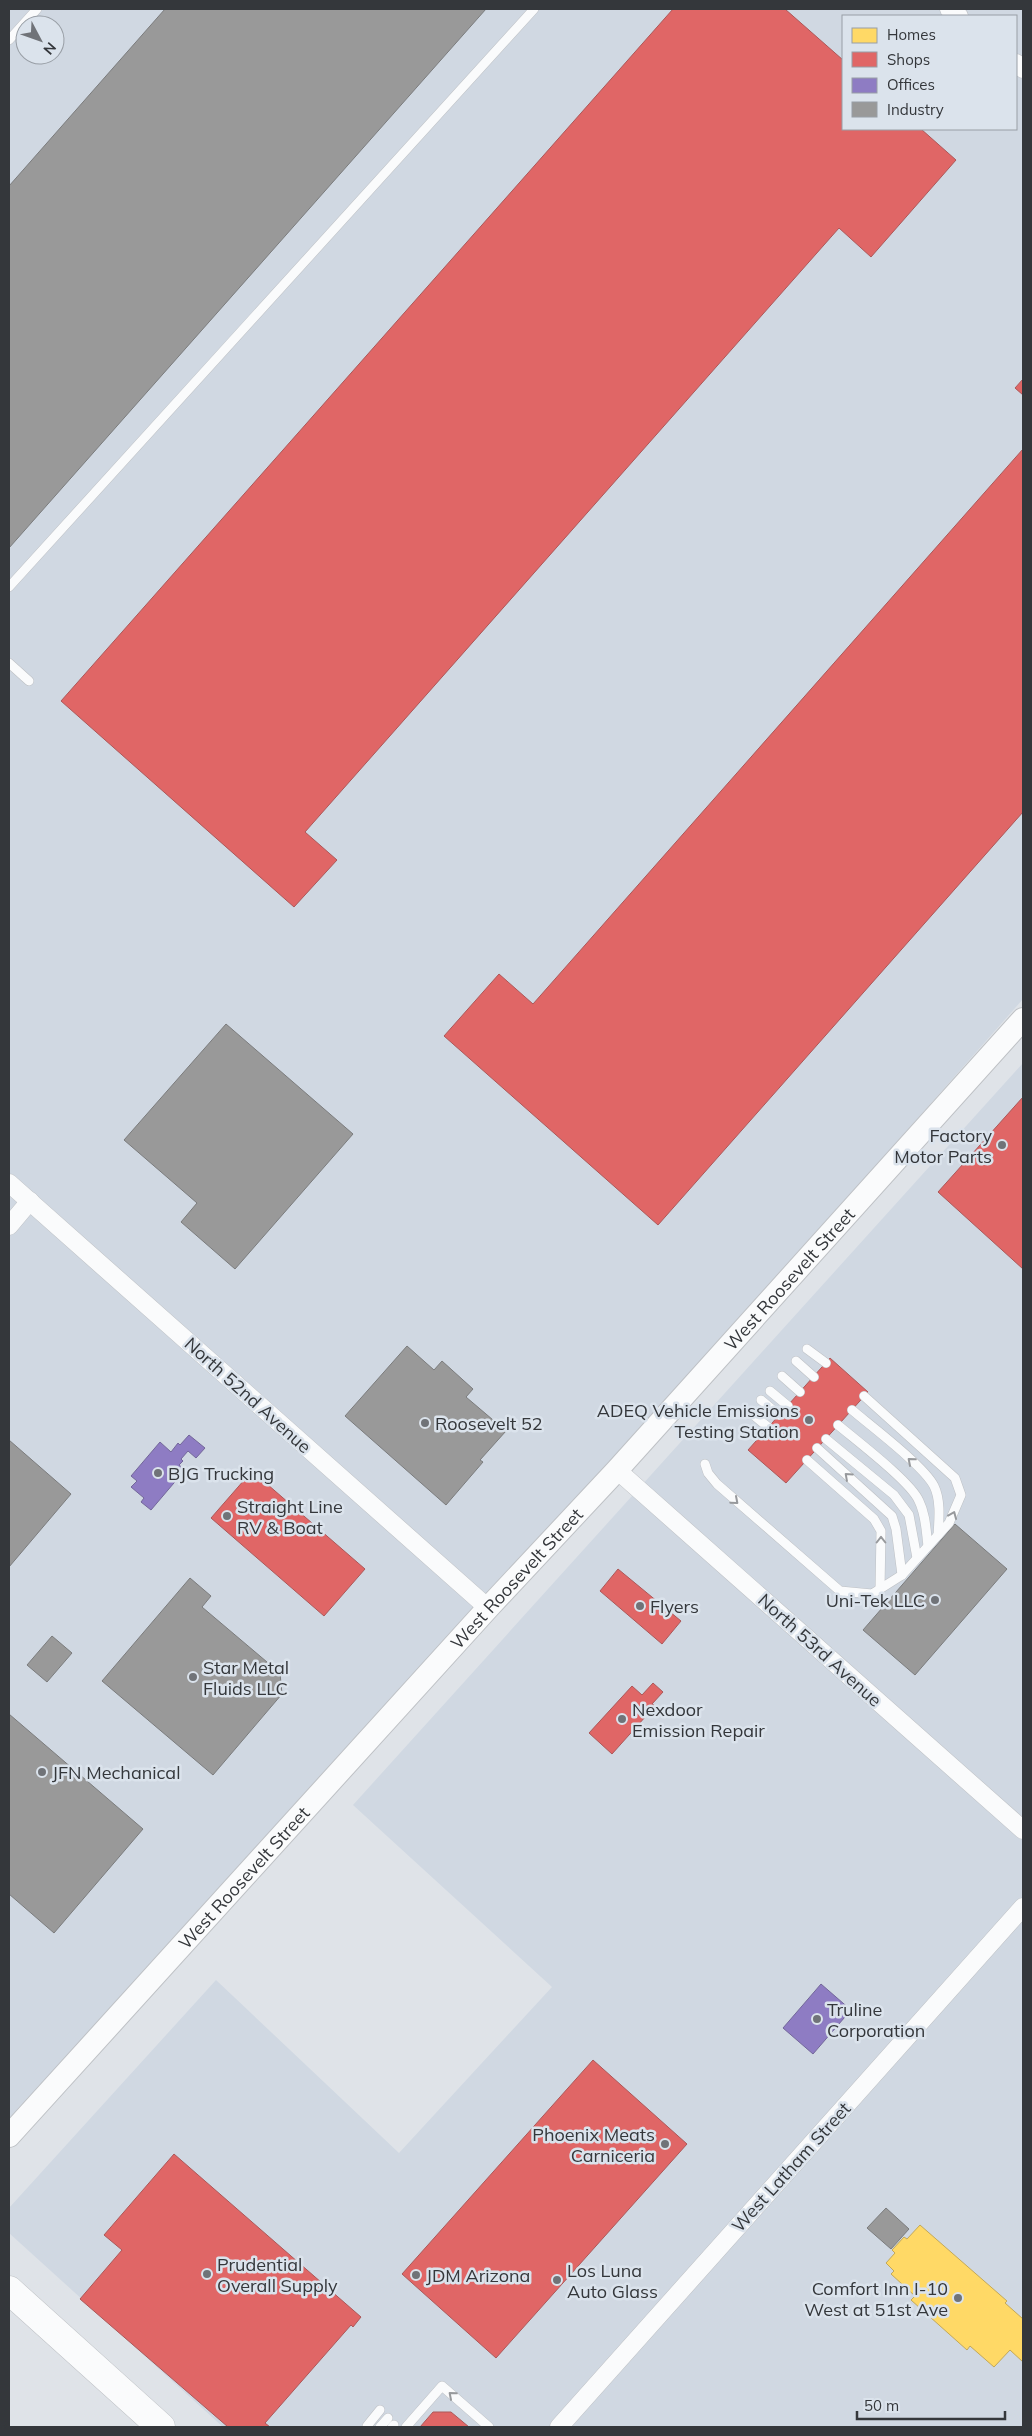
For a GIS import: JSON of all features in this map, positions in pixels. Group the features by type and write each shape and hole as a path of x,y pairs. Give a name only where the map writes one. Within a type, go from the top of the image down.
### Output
{"main road":[{"path":"9,2290 161,2427"}],"street":[{"name":"West Roosevelt Street","path":"9,2136 488,1608 617,1470 1023,1019"},
{"name":"North 52nd Avenue","path":"9,1183 488,1608"},
{"path":"9,1226 30,1201"},
{"name":"North 53rd Avenue","path":"617,1470 1023,1830"},
{"name":"West Latham Street","path":"558,2427 1023,1907"}],"lane":[{"path":"9,40 37,9"},
{"path":"9,587 534,9"},
{"path":"9,663 29,681"},
{"path":"807,1348 826,1363"},
{"path":"796,1361 814,1377"},
{"path":"782,1376 800,1392"},
{"path":"770,1391 788,1406"},
{"path":"705,1464 708,1474 717,1484 840,1591 872,1594 902,1575 949,1523 961,1495 955,1478 864,1396"},
{"path":"762,1400 779,1416"},
{"path":"852,1410 922,1471 934,1486 939,1508 938,1535"},
{"path":"751,1413 768,1428"},
{"path":"838,1425 908,1486 919,1500 924,1516 928,1546"},
{"path":"826,1439 894,1496 904,1508 914,1534 917,1558"},
{"path":"817,1448 892,1516 896,1529 902,1575"},
{"path":"807,1460 874,1519 881,1531 880,1589"},
{"path":"406,2427 442,2386 489,2427"},
{"path":"367,2426 380,2410"},
{"path":"380,2427 391,2423"}],"shaded area":[{"path":"9,9 1023,9 1023,999 721,1341 9,2136"},
{"path":"1023,1063 1023,2427 223,2427 9,2233 9,2208 216,1980 399,2153 552,1987 353,1805"}],"building: Homes":[{"name":"Comfort Inn I-10 West at 51st Ave","path":"920,2225 1007,2301 1005,2303 1023,2319 1023,2362 1010,2350 994,2367 970,2346 967,2350 911,2300 915,2296 891,2274 894,2271 886,2263 895,2253 892,2250 904,2237 907,2239"}],"building: Shops":[{"path":"673,9 785,9 842,59 842,130 922,130 956,160 871,257 839,228 305,832 337,860 294,907 61,701"},
{"path":"1023,379 1023,395 1015,388"},
{"path":"1023,449 1023,812 658,1225 444,1036 499,974 533,1004"},
{"name":"Factory Motor Parts","path":"1023,1097 1023,1269 938,1192"},
{"name":"ADEQ Vehicle Emissions Testing Station","path":"830,1358 868,1392 786,1483 748,1450"},
{"path":"252,1471 365,1569 324,1616 211,1518"},
{"name":"Flyers","path":"618,1569 681,1621 662,1644 600,1591"},
{"name":"Nexdoor Emission Repair","path":"653,1683 663,1692 652,1704 655,1706 612,1754 589,1733 632,1686 642,1695"},
{"path":"593,2060 687,2144 496,2358 402,2274"},
{"name":"Prudential Overall Supply","path":"174,2154 361,2317 353,2327 351,2325 265,2423 270,2427 228,2427 80,2299 122,2250 104,2235"},
{"path":"433,2412 451,2412 469,2427 420,2427"}],"building: Offices":[{"name":"BJG Trucking","path":"189,1435 205,1448 196,1458 188,1451 181,1459 183,1461 179,1465 185,1470 151,1510 141,1502 144,1498 131,1487 137,1481 131,1476 160,1442 171,1452 178,1443 180,1445"},
{"name":"Truline Corporation","path":"821,1984 851,2010 813,2054 783,2028"}],"building: Industry":[{"path":"165,9 486,9 9,548 9,186"},
{"path":"226,1024 353,1134 235,1269 181,1222 197,1203 124,1140"},
{"name":"Roosevelt 52","path":"407,1346 434,1370 442,1361 473,1389 466,1397 506,1431 480,1460 483,1462 446,1505 345,1416"},
{"path":"9,1440 71,1494 9,1567"},
{"name":"Uni-Tek LLC","path":"955,1524 1007,1569 915,1675 863,1630"},
{"name":"Star Metal Fluids LLC","path":"190,1578 211,1596 202,1607 280,1673 282,1694 213,1775 102,1681"},
{"path":"52,1636 72,1653 47,1682 27,1665"},
{"name":"JFN Mechanical","path":"9,1714 143,1829 54,1933 9,1894"},
{"path":"886,2208 909,2229 891,2249 867,2228"}],"place":[{"name":"Factory Motor Parts","path":"1002,1145"},
{"name":"ADEQ Vehicle Emissions Testing Station","path":"809,1420"},
{"name":"Roosevelt 52","path":"425,1423"},
{"name":"BJG Trucking","path":"158,1473"},
{"name":"Straight Line RV & Boat","path":"227,1516"},
{"name":"Uni-Tek LLC","path":"935,1600"},
{"name":"Flyers","path":"640,1606"},
{"name":"Star Metal Fluids LLC","path":"193,1677"},
{"name":"Nexdoor Emission Repair","path":"622,1719"},
{"name":"JFN Mechanical","path":"42,1772"},
{"name":"Truline Corporation","path":"817,2019"},
{"name":"Phoenix Meats Carniceria","path":"665,2144"},
{"name":"Prudential Overall Supply","path":"207,2274"},
{"name":"JDM Arizona","path":"416,2275"},
{"name":"Los Luna Auto Glass","path":"557,2280"},
{"name":"Comfort Inn I-10 West at 51st Ave","path":"958,2298"}]}
